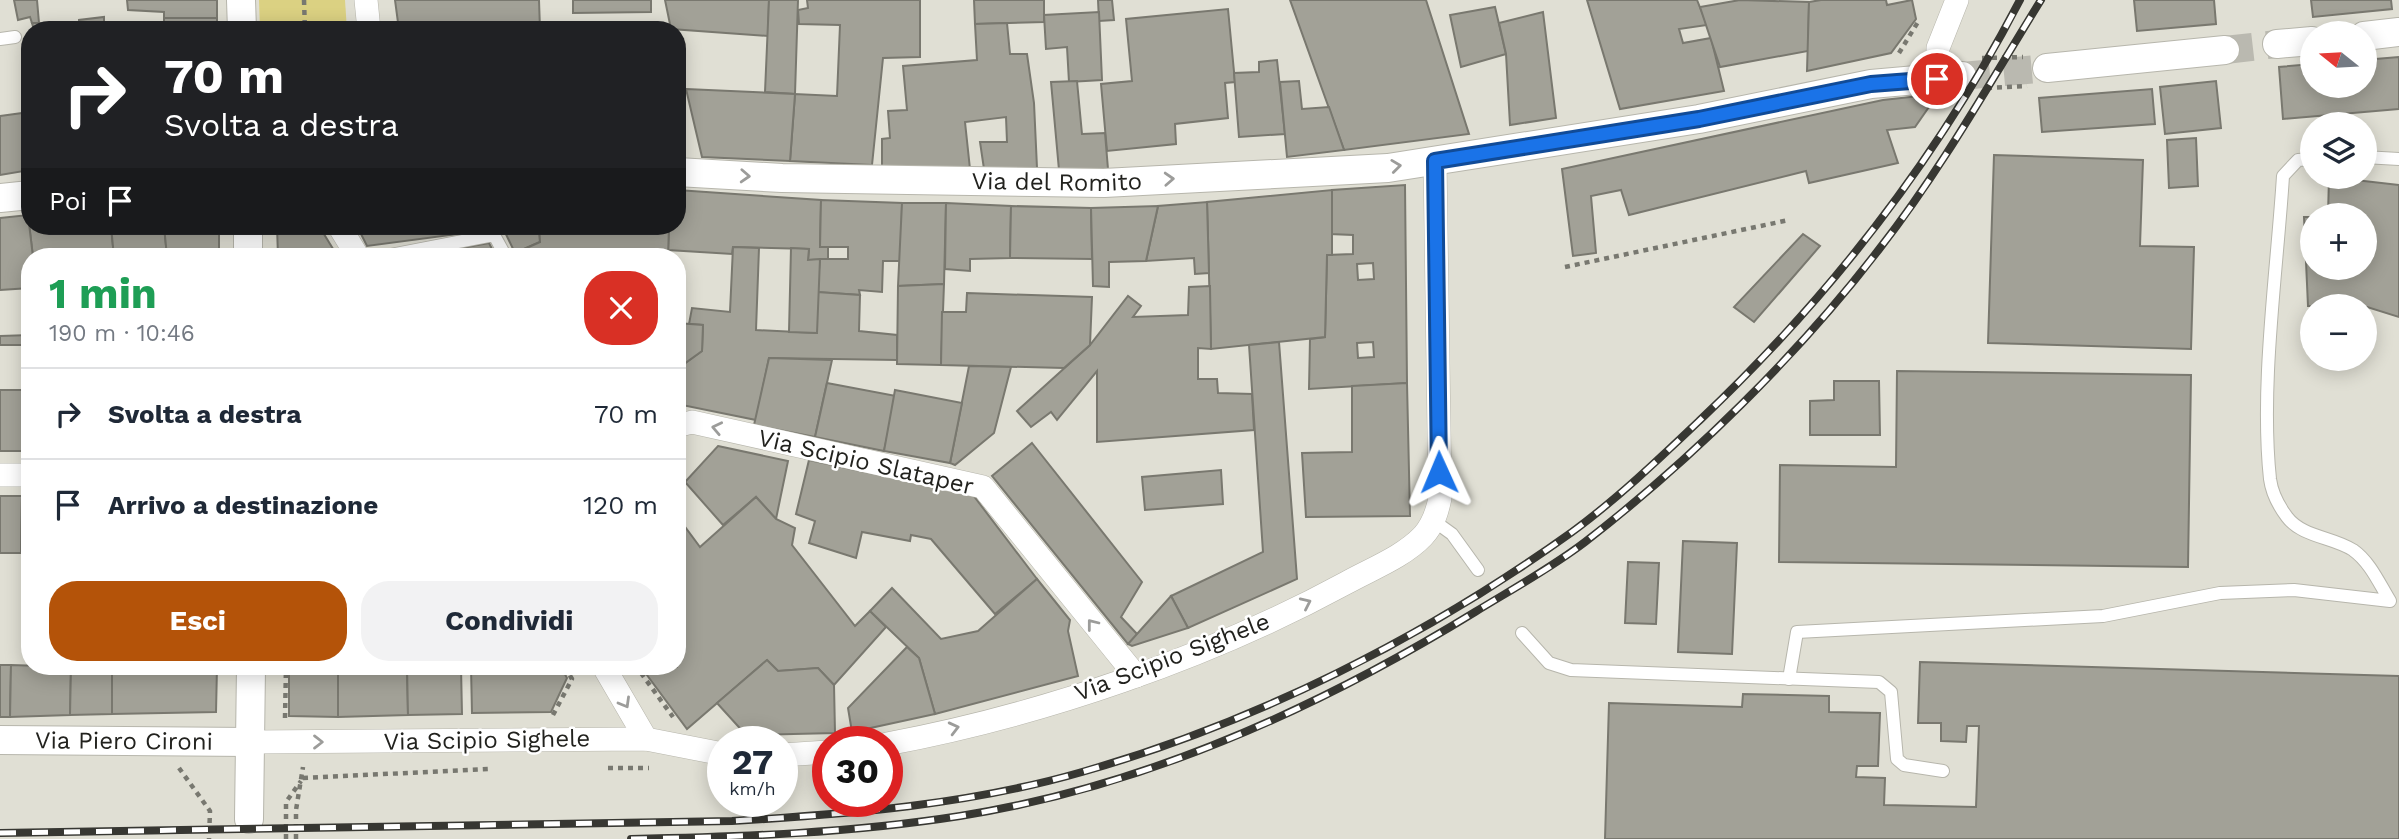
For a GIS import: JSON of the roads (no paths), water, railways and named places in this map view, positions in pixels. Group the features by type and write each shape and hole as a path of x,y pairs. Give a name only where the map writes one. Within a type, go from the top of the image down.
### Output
{"street":[{"path":"242,0 242,21"},
{"path":"366,0 368,21"},
{"path":"1950,77 1938,48 1957,0"},
{"path":"2377,35 2399,32"},
{"path":"2277,44 2300,42"},
{"path":"2047,68 2225,50"},
{"name":"Via del Romito","path":"686,173 782,178 1104,183 1388,168 1699,119 1871,84 1950,77"},
{"path":"1434,521 1440,498 1435,161"},
{"path":"0,198 21,196"},
{"name":"Via Scipio Slataper","path":"686,424 692,422 983,487 1136,676"},
{"path":"0,475 21,475"},
{"name":"Via Scipio Sighele","path":"903,740 1048,704 1136,676 1230,639 1324,595 1405,551 1421,538 1434,521"},
{"path":"249,819 251,675"},
{"path":"609,675 646,739"},
{"name":"Via Scipio Sighele","path":"250,742 646,739 707,751"},
{"name":"Via Piero Cironi","path":"0,740 250,742"}],"lane":[{"path":"0,39 15,37"},
{"path":"2377,158 2399,159"},
{"path":"2300,160 2283,176 2269,385 2270,480 2275,499 2290,521 2303,530 2350,548 2363,558 2399,611"},
{"path":"427,248 494,235"},
{"path":"1434,521 1452,534 1478,570"},
{"path":"1789,678 1797,632 2103,616 2220,593 2294,590 2390,601"},
{"path":"1522,633 1549,663 1571,670 1879,682 1891,692 1897,759 1904,765 1943,771"}],"tunnel":[{"path":"2225,50 2277,44"},
{"path":"1962,76 2047,68"}],"railway":[{"path":"0,833 732,821 820,815 996,793 1082,772 1212,728 1337,673 1458,607 1572,532 1637,478 1747,374 1792,326 1878,224 1954,115 2020,0"},
{"path":"631,839 796,833 919,822 1028,803 1096,786 1227,740 1291,712 1354,681 1531,579 1585,542 1664,477 1742,404 1814,327 1880,248 1924,188 2041,0"}]}
